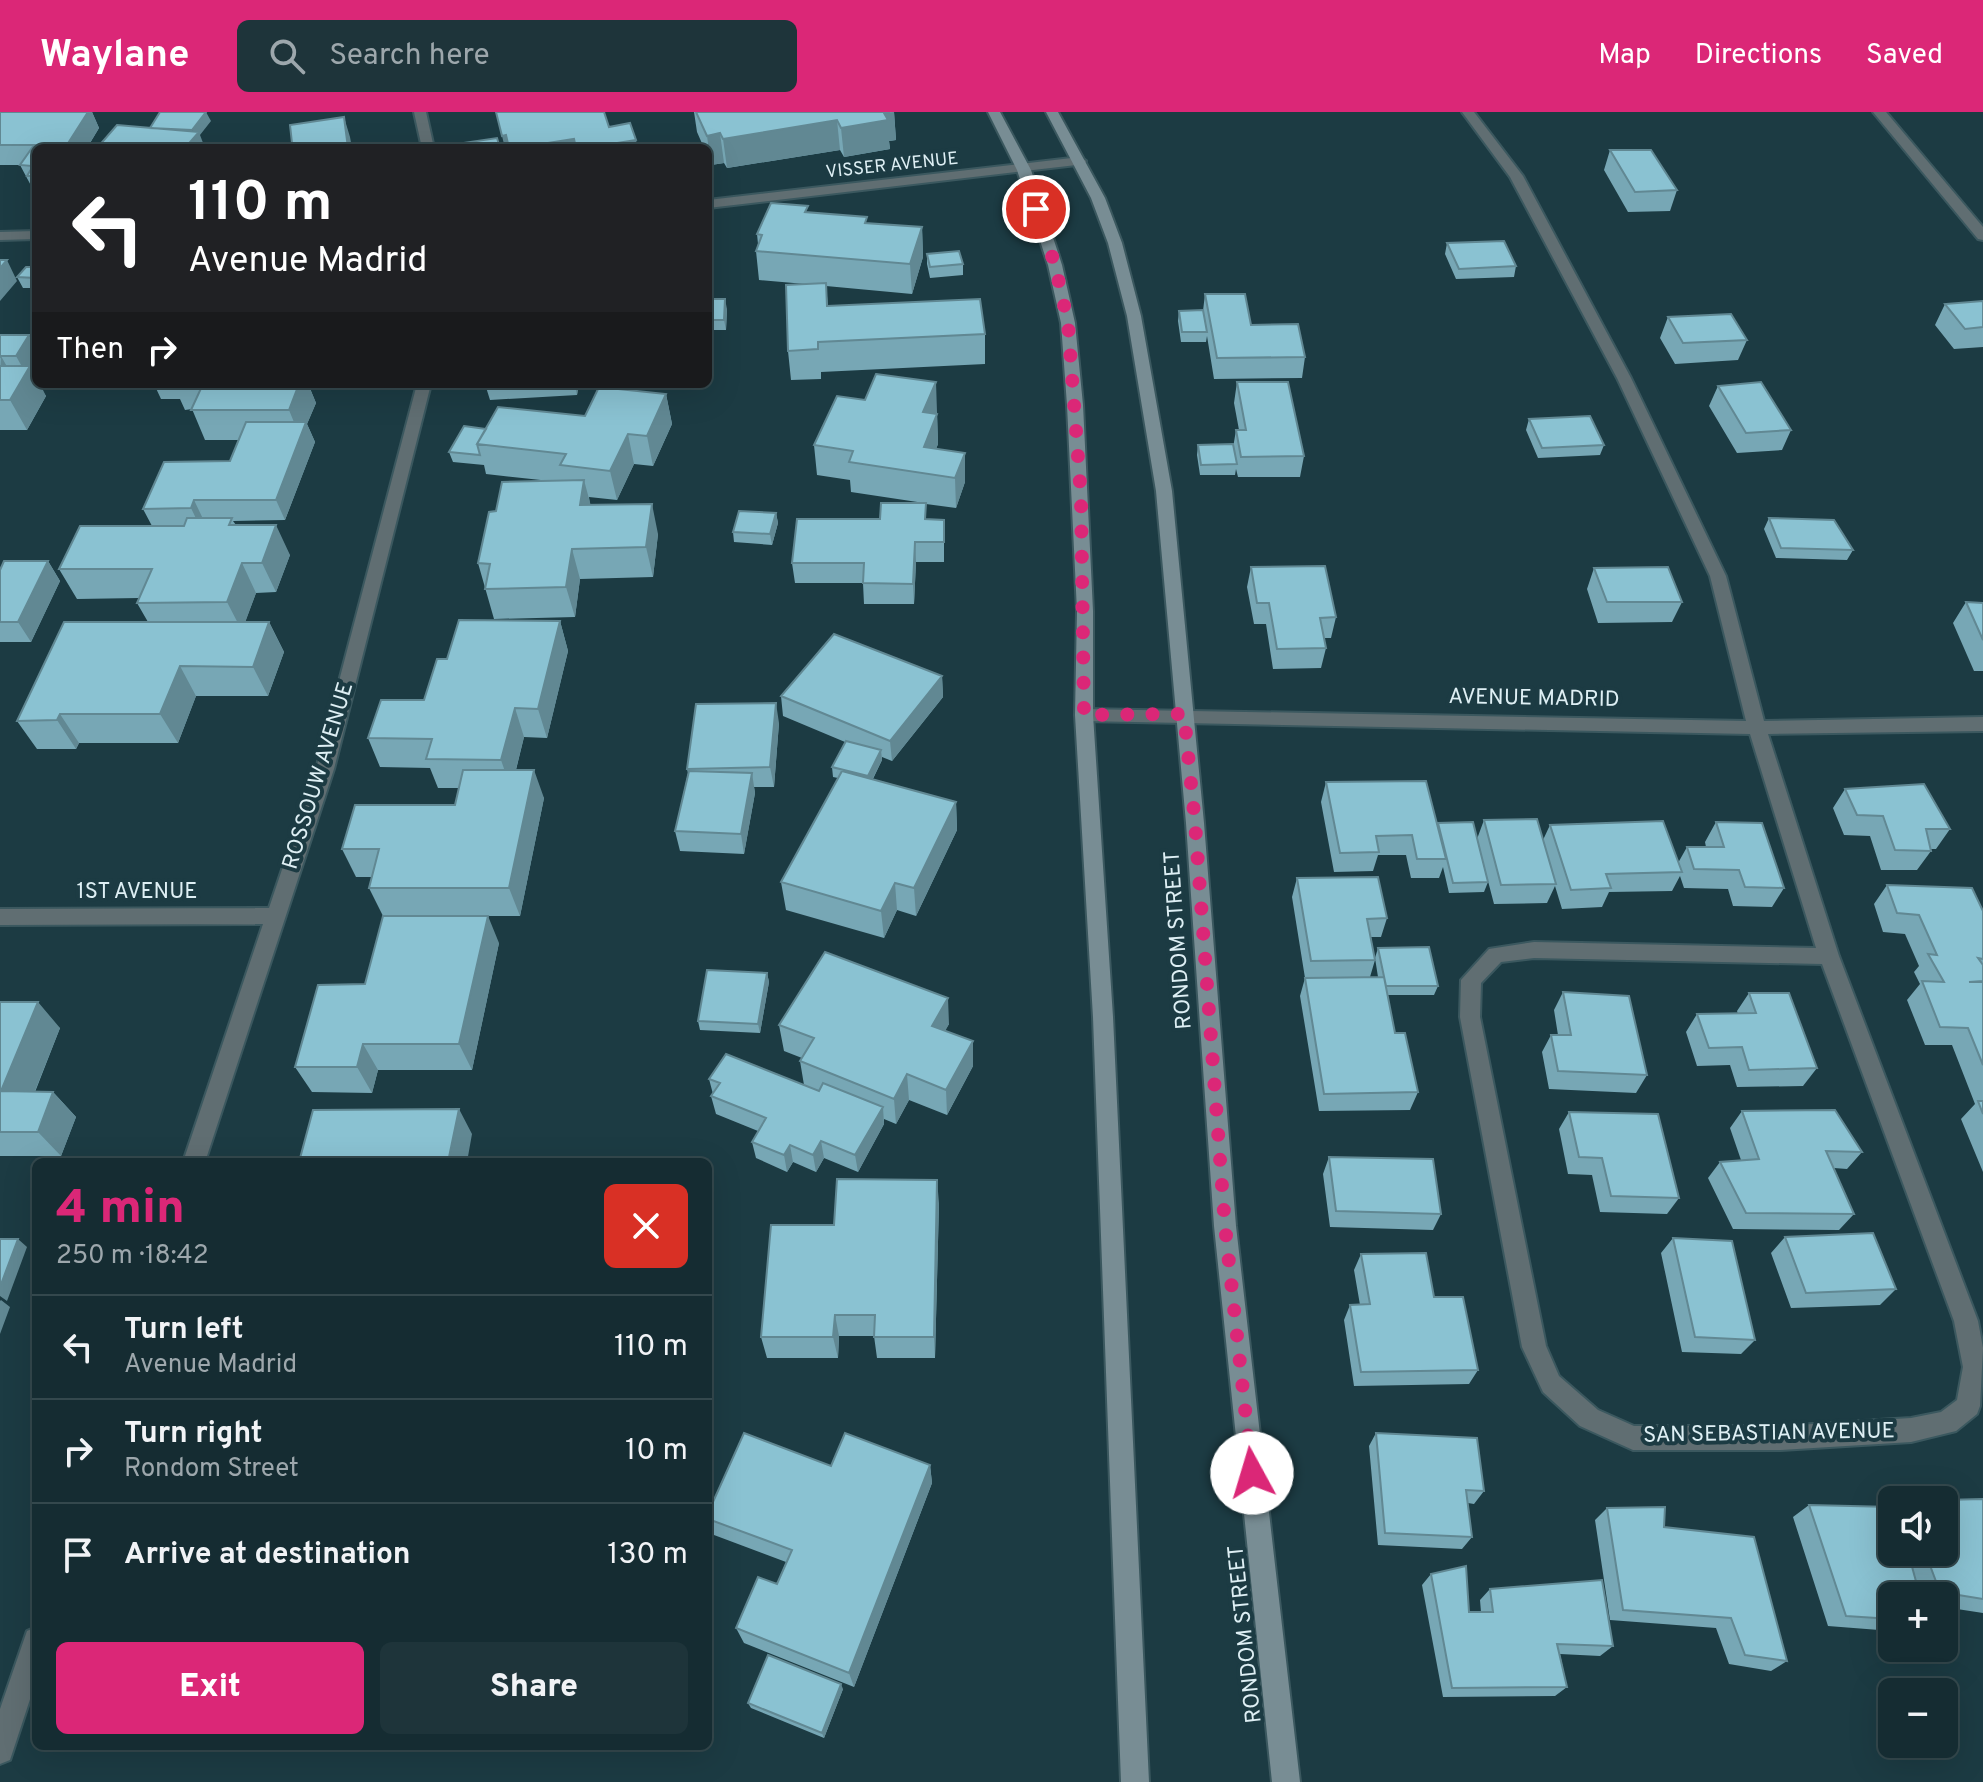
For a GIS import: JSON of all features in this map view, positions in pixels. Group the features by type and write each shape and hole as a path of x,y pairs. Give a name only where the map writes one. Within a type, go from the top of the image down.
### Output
{"street":[{"path":"420,112 427,144"},
{"path":"994,112 1024,170 1055,265 1068,323 1081,497 1084,715 1105,1049 1135,1782"},
{"name":"RONDOM STREET","path":"1052,112 1080,161 1115,243 1134,316 1164,491 1195,823 1225,1226 1286,1782"},
{"name":"SAN SEBASTIAN AVENUE","path":"1468,112 1522,188 1624,378 1718,576 1757,728 1829,956 1966,1321 1975,1367 1968,1406 1947,1423 1911,1430 1781,1438 1633,1438 1589,1418 1551,1384 1534,1347 1470,1017 1471,980 1496,955 1534,950 1829,956"},
{"path":"1879,112 1983,236"},
{"name":"VISSER AVENUE","path":"712,204 1024,170 1080,161"},
{"path":"0,236 32,235"},
{"name":"ROSSOUW AVENUE","path":"195,1158 325,769 423,388"},
{"name":"AVENUE MADRID","path":"1084,715 1184,714 1757,728 1983,724"},
{"name":"1ST AVENUE","path":"0,917 274,916"},
{"path":"0,1750 32,1652"}],"building":[{"path":"0,112 88,112 68,144 0,145"},
{"path":"160,112 206,112 192,130 150,128"},
{"path":"496,112 604,112 609,127 630,123 636,140 611,144 575,144 574,139 541,144 508,144 506,135 502,136"},
{"path":"696,112 890,112 884,113 888,120 841,128 837,120 723,139 720,133 707,136"},
{"path":"344,117 347,144 283,144 292,143 290,125"},
{"path":"117,125 199,132 188,144 100,144"},
{"path":"497,138 499,144 463,144"},
{"path":"32,148 32,166 20,165"},
{"path":"1610,150 1651,150 1677,190 1635,192"},
{"path":"771,203 808,206 805,212 867,217 865,223 922,227 910,264 756,251 762,235 757,234"},
{"path":"1504,241 1516,266 1459,269 1447,243"},
{"path":"959,251 963,264 930,267 927,254"},
{"path":"26,267 32,267 32,278 17,277"},
{"path":"826,283 827,306 980,299 985,334 818,342 818,349 788,351 786,285"},
{"path":"1205,294 1245,294 1251,325 1298,324 1305,357 1217,358"},
{"path":"712,299 725,299 724,320 712,320"},
{"path":"1983,301 1983,327 1965,329 1945,304"},
{"path":"1203,310 1207,332 1182,332 1179,311"},
{"path":"1731,314 1747,340 1683,343 1668,317"},
{"path":"0,335 29,335 16,356 0,357"},
{"path":"0,366 30,366 10,400 0,400"},
{"path":"876,374 936,382 923,412 937,414 924,447 965,453 955,478 849,462 853,451 814,445 837,396 865,400"},
{"path":"1237,382 1288,382 1304,456 1241,457 1236,430 1246,430"},
{"path":"1761,382 1791,430 1746,433 1718,386"},
{"path":"201,388 297,388 289,410 191,410"},
{"path":"599,388 666,394 647,436 628,434 610,471 560,465 566,454 477,444 498,407 585,416"},
{"path":"1590,416 1604,445 1542,448 1529,419"},
{"path":"246,422 306,422 276,500 194,500 191,508 143,509 164,462 230,461"},
{"path":"464,426 486,429 477,444 480,455 449,452"},
{"path":"1233,444 1237,464 1201,465 1198,445"},
{"path":"584,480 580,505 652,504 646,547 572,549 566,587 485,589 490,564 478,563 489,512 496,511 502,482"},
{"path":"881,503 926,503 925,519 944,520 944,542 915,542 913,584 863,583 864,563 792,563 797,519 880,519"},
{"path":"739,511 776,513 770,534 733,532"},
{"path":"187,518 232,518 229,525 276,525 262,563 242,563 227,602 137,603 152,569 59,569 80,526 184,526"},
{"path":"1769,518 1834,520 1853,550 1781,548"},
{"path":"4,561 48,561 18,622 0,622 0,570"},
{"path":"1325,566 1336,617 1320,618 1326,648 1277,649 1269,603 1257,603 1251,567"},
{"path":"1668,567 1682,602 1607,602 1594,568"},
{"path":"1966,602 1983,603 1983,640"},
{"path":"459,620 560,621 538,709 515,708 501,760 426,759 432,739 368,738 381,700 424,700 437,659 447,659"},
{"path":"64,622 269,622 253,667 180,666 160,714 60,714 57,720 17,721"},
{"path":"834,634 942,676 890,741 781,696"},
{"path":"776,703 770,767 687,769 696,704"},
{"path":"846,741 881,750 868,776 832,767"},
{"path":"463,770 534,770 509,888 369,888 379,849 342,849 355,805 455,805"},
{"path":"689,771 752,773 741,834 675,831"},
{"path":"842,771 956,802 914,888 895,883 881,911 781,882"},
{"path":"1426,781 1446,859 1417,859 1412,835 1376,836 1379,852 1340,853 1326,782"},
{"path":"1924,784 1950,829 1926,829 1931,851 1895,850 1883,816 1857,815 1845,789"},
{"path":"1537,819 1556,884 1501,885 1484,820"},
{"path":"1663,821 1682,872 1606,874 1611,888 1571,890 1550,825"},
{"path":"1473,822 1488,882 1453,883 1438,823"},
{"path":"1716,822 1762,823 1784,888 1745,887 1739,870 1694,869 1687,847 1724,847"},
{"path":"1378,877 1387,918 1367,919 1375,960 1311,961 1297,878"},
{"path":"1887,885 1972,888 1983,911 1983,959 1978,958 1983,965 1983,981 1969,982 1983,982 1983,1065 1968,1028 1940,1027 1922,981 1944,982 1928,954 1937,955 1919,915 1897,913"},
{"path":"383,916 488,916 459,1044 363,1044 357,1067 295,1067 318,985 365,984"},
{"path":"1429,947 1438,986 1386,986 1378,948"},
{"path":"825,952 948,998 932,1026 973,1041 946,1090 907,1074 894,1099 800,1061 814,1038 779,1025"},
{"path":"707,970 767,973 758,1024 698,1021"},
{"path":"1384,977 1395,1033 1405,1033 1418,1092 1324,1094 1305,978"},
{"path":"1563,992 1629,996 1647,1075 1558,1071 1551,1035 1571,1035"},
{"path":"1749,993 1789,993 1817,1068 1749,1070 1742,1047 1709,1048 1697,1014 1756,1013"},
{"path":"0,1002 38,1002 1,1091 53,1092 38,1132 0,1132"},
{"path":"726,1054 819,1091 823,1083 883,1107 855,1155 821,1141 813,1155 790,1145 784,1155 752,1142 766,1118 711,1096 720,1083 709,1079"},
{"path":"459,1109 449,1158 300,1158 313,1110"},
{"path":"1835,1110 1862,1152 1826,1151 1854,1214 1746,1213 1720,1162 1759,1159 1742,1111"},
{"path":"1569,1112 1658,1114 1679,1198 1611,1196 1602,1158 1579,1157"},
{"path":"1329,1157 1433,1159 1441,1214 1336,1211"},
{"path":"837,1179 937,1180 934,1337 874,1337 875,1315 835,1315 833,1337 761,1337 771,1225 834,1225"},
{"path":"1873,1233 1896,1289 1806,1293 1785,1237"},
{"path":"1673,1238 1732,1241 1755,1340 1695,1337"},
{"path":"0,1239 18,1239 0,1287"},
{"path":"1426,1253 1434,1297 1463,1297 1478,1370 1361,1372 1350,1305 1370,1304 1361,1254"},
{"path":"744,1433 831,1466 845,1433 930,1465 849,1673 736,1628 758,1577 777,1584 792,1550 712,1520 712,1504"},
{"path":"1376,1433 1477,1438 1484,1491 1466,1490 1472,1537 1385,1533"},
{"path":"1983,1499 1983,1599 1958,1595 1958,1582 1936,1582 1930,1566 1958,1566 1958,1500"},
{"path":"1809,1505 1878,1507 1878,1566 1912,1566 1916,1582 1878,1582 1878,1618 1846,1616"},
{"path":"1665,1507 1664,1527 1754,1537 1787,1661 1745,1655 1731,1618 1623,1610 1607,1508"},
{"path":"1466,1566 1469,1612 1493,1612 1490,1589 1602,1580 1613,1646 1557,1644 1567,1687 1452,1688 1431,1574"},
{"path":"768,1655 841,1684 822,1733 748,1703"}],"route":[{"path":"1036,209 1055,265 1068,323 1081,497 1085,611 1084,715 1184,714 1225,1226 1252,1473"}]}
